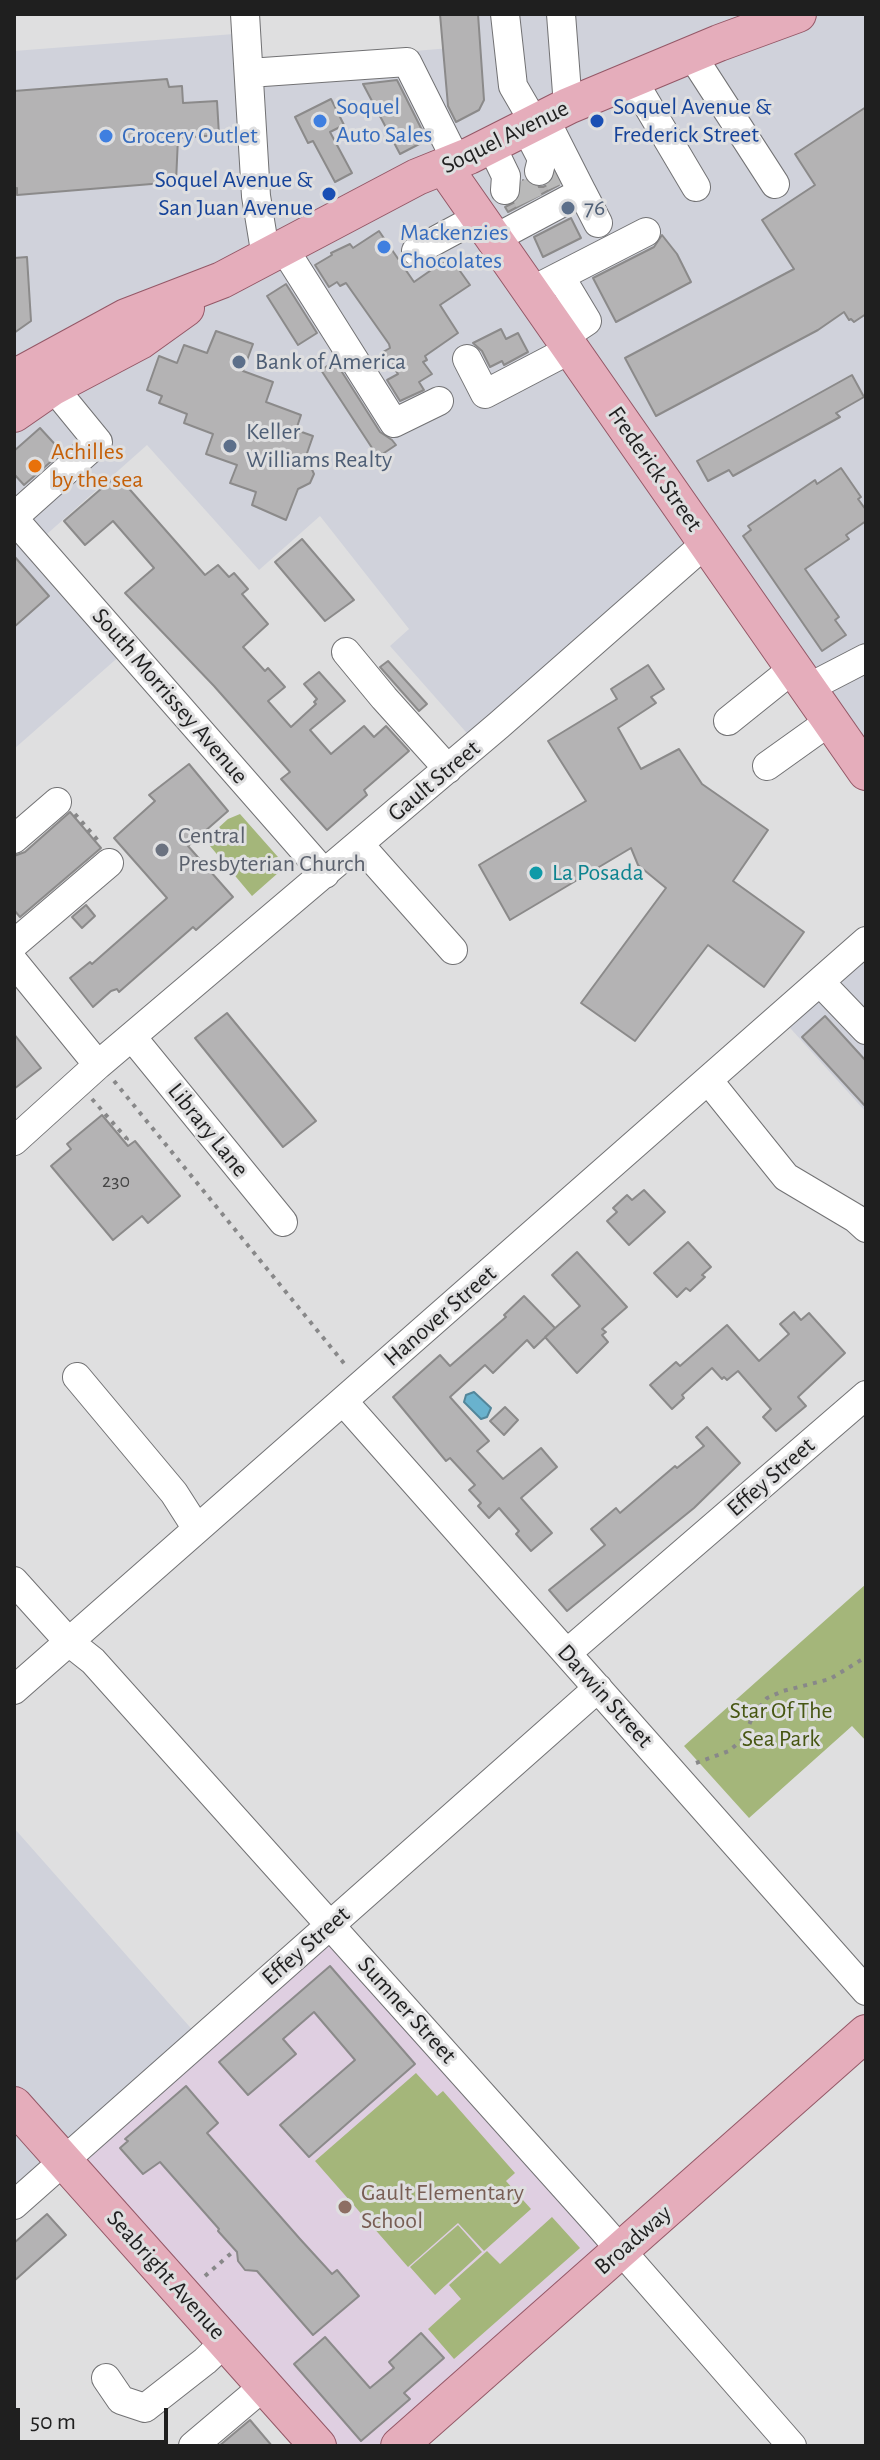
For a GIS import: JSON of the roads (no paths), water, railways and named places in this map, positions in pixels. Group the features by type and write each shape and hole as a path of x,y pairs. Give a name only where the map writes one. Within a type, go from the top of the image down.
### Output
{"main road":[{"name":"Soquel Avenue","path":"14,414 27,376 126,317 222,280 417,177 450,164 533,179 632,79 798,14"},
{"name":"Frederick Street","path":"450,164 533,179 545,284 567,343 866,772"},
{"name":"Broadway","path":"399,2446 866,2033"},
{"name":"Seabright Avenue","path":"14,2105 318,2446"}],"street":[{"path":"245,14 256,196 274,252 394,423 439,401"},
{"path":"505,14 513,86 533,179 598,223"},
{"path":"416,251 533,179 561,14"},
{"path":"691,54 775,184"},
{"path":"249,73 407,62 450,164"},
{"path":"632,79 696,187"},
{"path":"545,284 646,232"},
{"path":"467,359 485,394 567,343"},
{"path":"14,518 98,442 27,376"},
{"name":"South Morrissey Avenue","path":"14,518 325,874"},
{"name":"Gault Street","path":"14,1141 105,1072 132,1037 448,769 706,543"},
{"path":"346,652 448,769"},
{"path":"728,721 801,678 866,658"},
{"path":"767,766 830,721"},
{"path":"14,839 57,802"},
{"path":"359,844 453,950"},
{"path":"14,944 109,863"},
{"name":"Hanover Street","path":"14,1690 866,941"},
{"path":"14,962 105,1072"},
{"path":"820,982 866,1030"},
{"name":"Library Lane","path":"132,1037 283,1222"},
{"path":"708,1080 786,1177 855,1218 866,1228"},
{"path":"77,1377 174,1493 197,1529"},
{"name":"Effey Street","path":"567,1653 866,1395"},
{"name":"Darwin Street","path":"343,1401 866,1991"},
{"name":"Sumner Street","path":"14,1581 69,1642 93,1661 331,1925 792,2446"},
{"name":"Effey Street","path":"14,2205 598,1688"},
{"path":"106,2378 121,2400 145,2408 225,2342"},
{"path":"193,2446 264,2386"}],"water":[{"path":"474,1392 491,1408 487,1417 481,1419 464,1402 466,1395"}],"tunnel":[{"path":"552,164 561,184"},
{"path":"520,182 529,201"}],"place":[{"name":"Soquel Auto Sales","path":"320,121"},
{"name":"Soquel Avenue & Frederick Street","path":"597,121"},
{"name":"Grocery Outlet","path":"106,136"},
{"name":"Soquel Avenue & San Juan Avenue","path":"329,194"},
{"name":"76","path":"568,208"},
{"name":"Mackenzies Chocolates","path":"384,247"},
{"name":"Bank of America","path":"239,362"},
{"name":"Keller Williams Realty","path":"230,446"},
{"name":"Achilles by the sea","path":"35,466"},
{"name":"Central Presbyterian Church","path":"162,850"},
{"name":"La Posada","path":"536,873"},
{"name":"Gault Elementary School","path":"345,2207"}],"park label":[{"name":"Star Of The Sea Park","path":"781,1725"}]}
